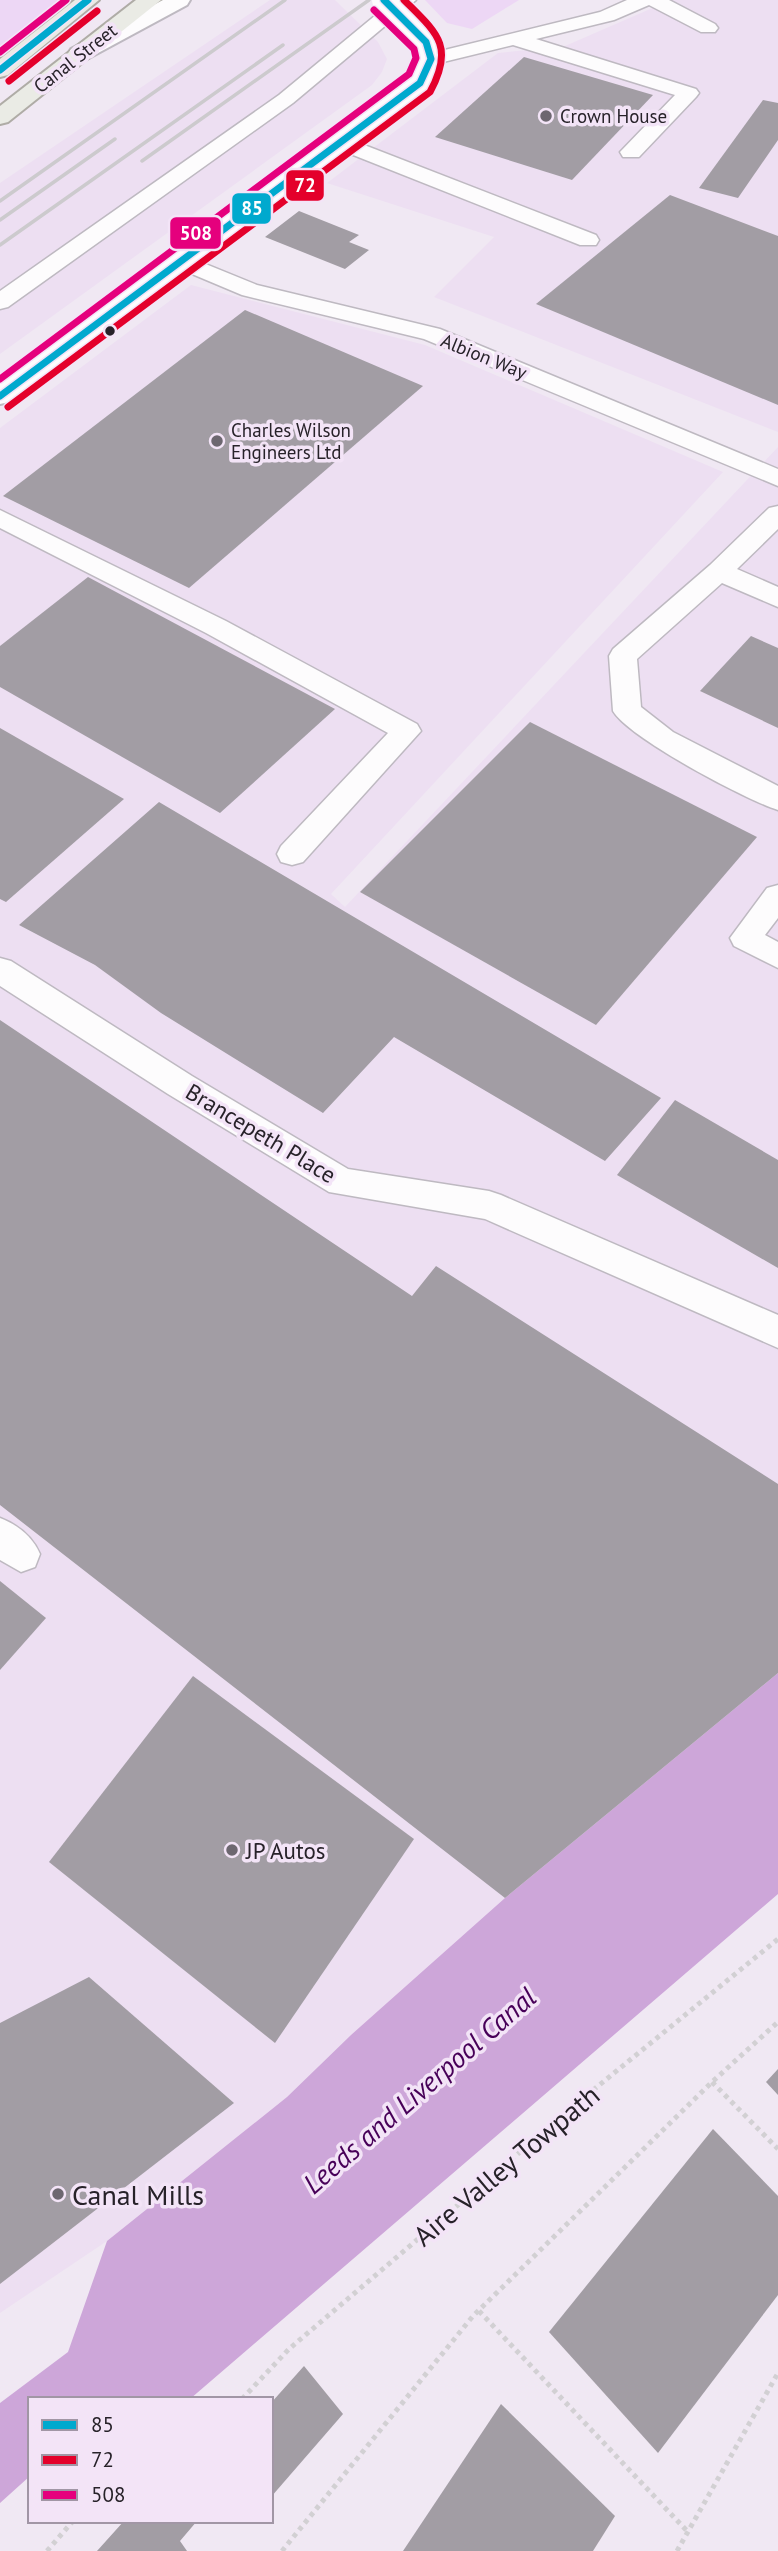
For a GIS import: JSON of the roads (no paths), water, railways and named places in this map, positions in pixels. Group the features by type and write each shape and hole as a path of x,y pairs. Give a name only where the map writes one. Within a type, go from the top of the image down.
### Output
{"main road":[{"name":"Canal Street","path":"0,70 88,0"},
{"name":"Canal Street","path":"0,117 150,0"}],"street":[{"path":"78,54 178,0"},
{"path":"0,396 420,83 429,50 384,0"}],"lane":[{"path":"0,302 286,99 406,0"},
{"path":"429,50 514,39 607,16 644,0"},
{"path":"654,0 708,28"},
{"path":"514,39 689,93 631,152"},
{"path":"341,142 588,240"},
{"name":"Albion Way","path":"180,261 250,290 350,312 432,334 778,478"},
{"path":"778,514 719,571 623,656 627,711 663,739 778,799"},
{"path":"0,518 216,627 407,731 292,854"},
{"path":"719,571 778,598"},
{"path":"778,896 746,938 778,956"},
{"name":"Brancepeth Place","path":"0,970 180,1085 341,1182 489,1205 778,1332"}],"water":[{"name":"Leeds and Liverpool Canal","path":"778,1673 778,1894 192,2397 28,2397 28,2478 0,2503 0,2403 68,2352 107,2241 287,2097 351,2035 505,1898"}],"railway":[{"path":"0,201 285,0"},
{"path":"142,161 369,0"},
{"path":"0,245 283,45"},
{"path":"0,220 115,139"}],"place":[{"name":"Crown House","path":"546,116"},
{"name":"Charles Wilson Engineers Ltd","path":"217,441"},
{"name":"JP Autos","path":"232,1850"},
{"name":"Canal Mills","path":"58,2194"}]}
